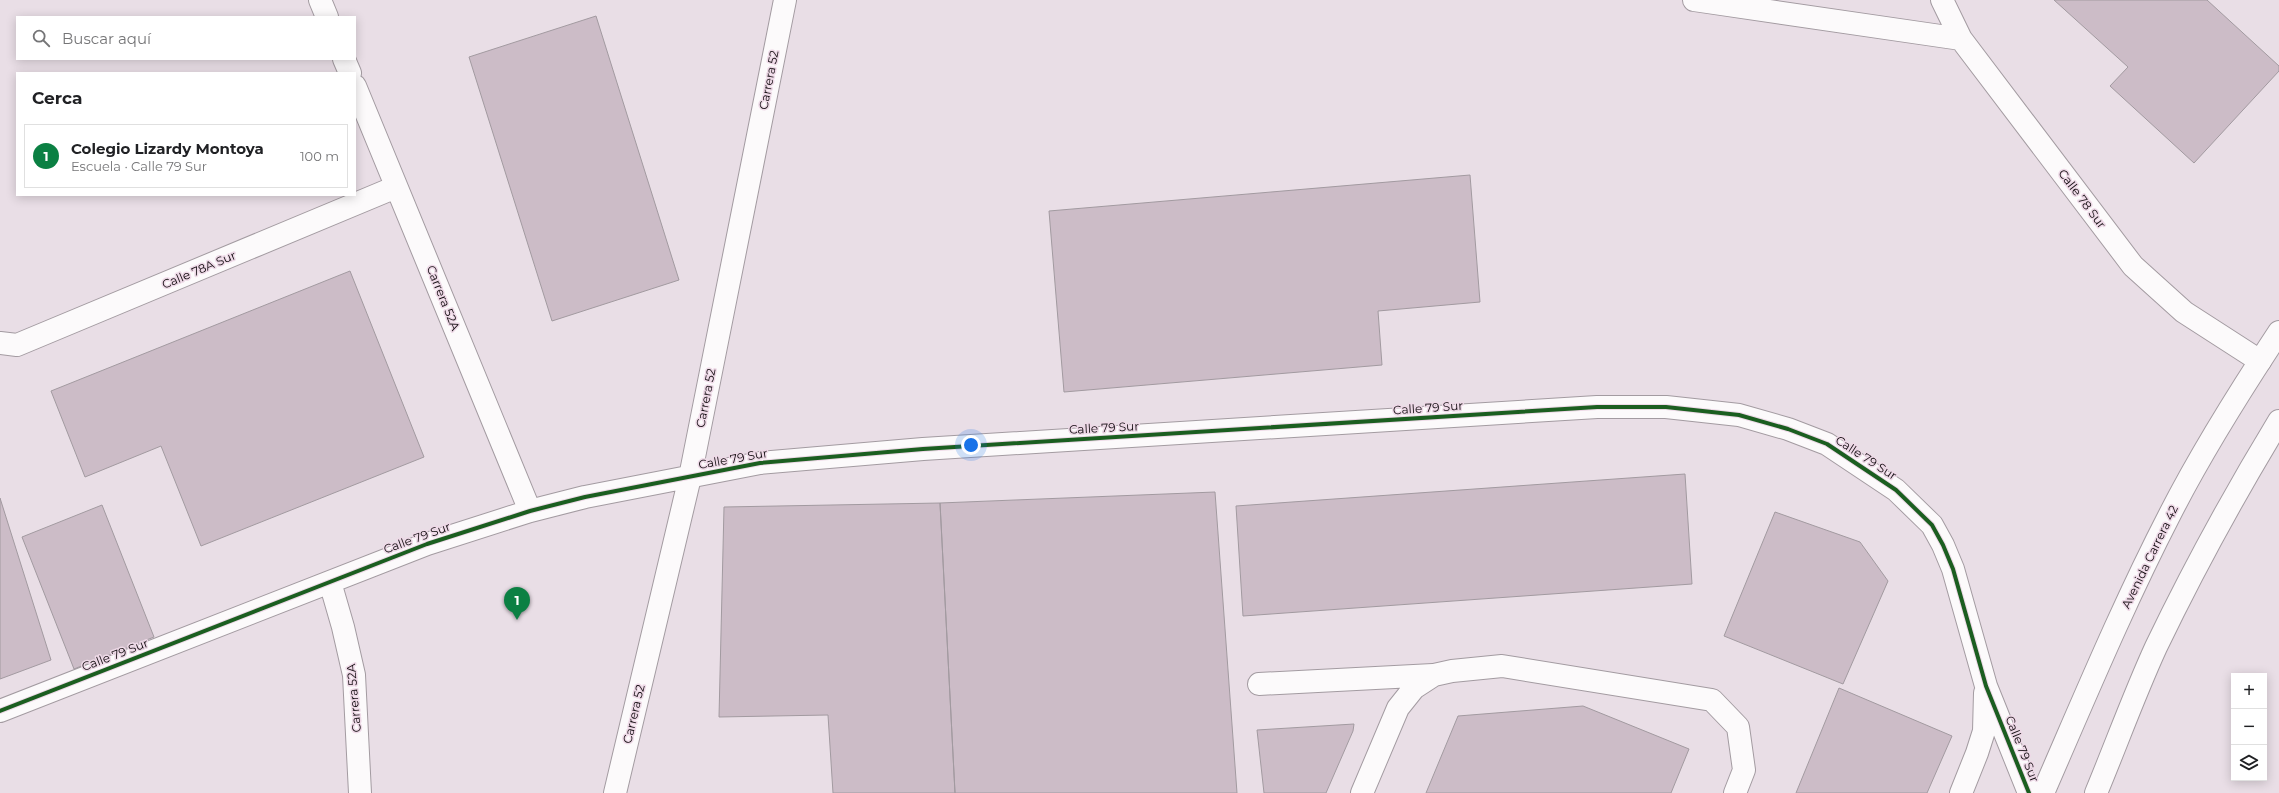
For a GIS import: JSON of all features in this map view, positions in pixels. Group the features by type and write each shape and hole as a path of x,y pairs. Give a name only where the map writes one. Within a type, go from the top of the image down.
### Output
{"main road":[{"path":"320,0 326,16"},
{"name":"Carrera 52","path":"615,793 690,477 785,0"},
{"path":"1694,0 1961,39"},
{"name":"Calle 78 Sur","path":"1942,0 1961,39 2133,266 2184,312 2260,361"},
{"path":"344,60 350,72"},
{"name":"Carrera 52A","path":"356,88 530,511"},
{"name":"Calle 78A Sur","path":"0,343 17,345 396,187"},
{"name":"Avenida Carrera 42","path":"2043,793 2127,601 2170,514 2210,440 2279,332"},
{"name":"Calle 79 Sur","path":"0,711 427,544 530,511 584,497 760,463 837,455 1597,407 1666,407 1739,416 1788,429 1827,444 1896,490 1932,525 1953,569 1986,686 2029,793"},
{"path":"2096,793 2156,649 2195,570 2242,482 2279,421"},
{"name":"Carrera 52A","path":"330,582 343,627 354,675 360,793"},
{"path":"1259,684 1434,675 1452,671 1502,666 1712,700 1738,727 1744,770 1735,793"},
{"path":"1362,793 1398,708 1414,688 1434,675"},
{"path":"1961,793 1984,731 1986,686"}],"building":[{"path":"2054,0 2207,0 2279,66 2279,71 2194,163 2110,86 2128,67"},
{"path":"596,16 679,280 552,321 469,57"},
{"path":"1470,175 1480,302 1378,311 1382,365 1064,392 1049,211"},
{"path":"350,271 424,457 201,546 161,446 85,477 51,391"},
{"path":"1685,474 1692,584 1243,616 1236,506"},
{"path":"1215,492 1237,793 955,793 940,503"},
{"path":"0,498 51,660 0,679"},
{"path":"940,503 955,793 833,793 828,715 719,717 724,507"},
{"path":"102,505 154,637 74,669 22,537"},
{"path":"1775,512 1860,542 1888,581 1843,684 1724,636"},
{"path":"1839,688 1952,736 1927,793 1796,793"},
{"path":"1583,706 1689,749 1671,793 1426,793 1458,716"},
{"path":"1354,724 1353,731 1326,793 1264,793 1257,730"}],"cycle path":[{"path":"0,711 427,544 530,511 585,497 760,463 923,449 1597,407 1666,407 1739,415 1788,429 1827,444 1896,490 1932,525 1943,545 1953,569 1986,686 2029,793"}],"place":[{"name":"Colegio Lizardy Montoya","path":"517,620"}]}
